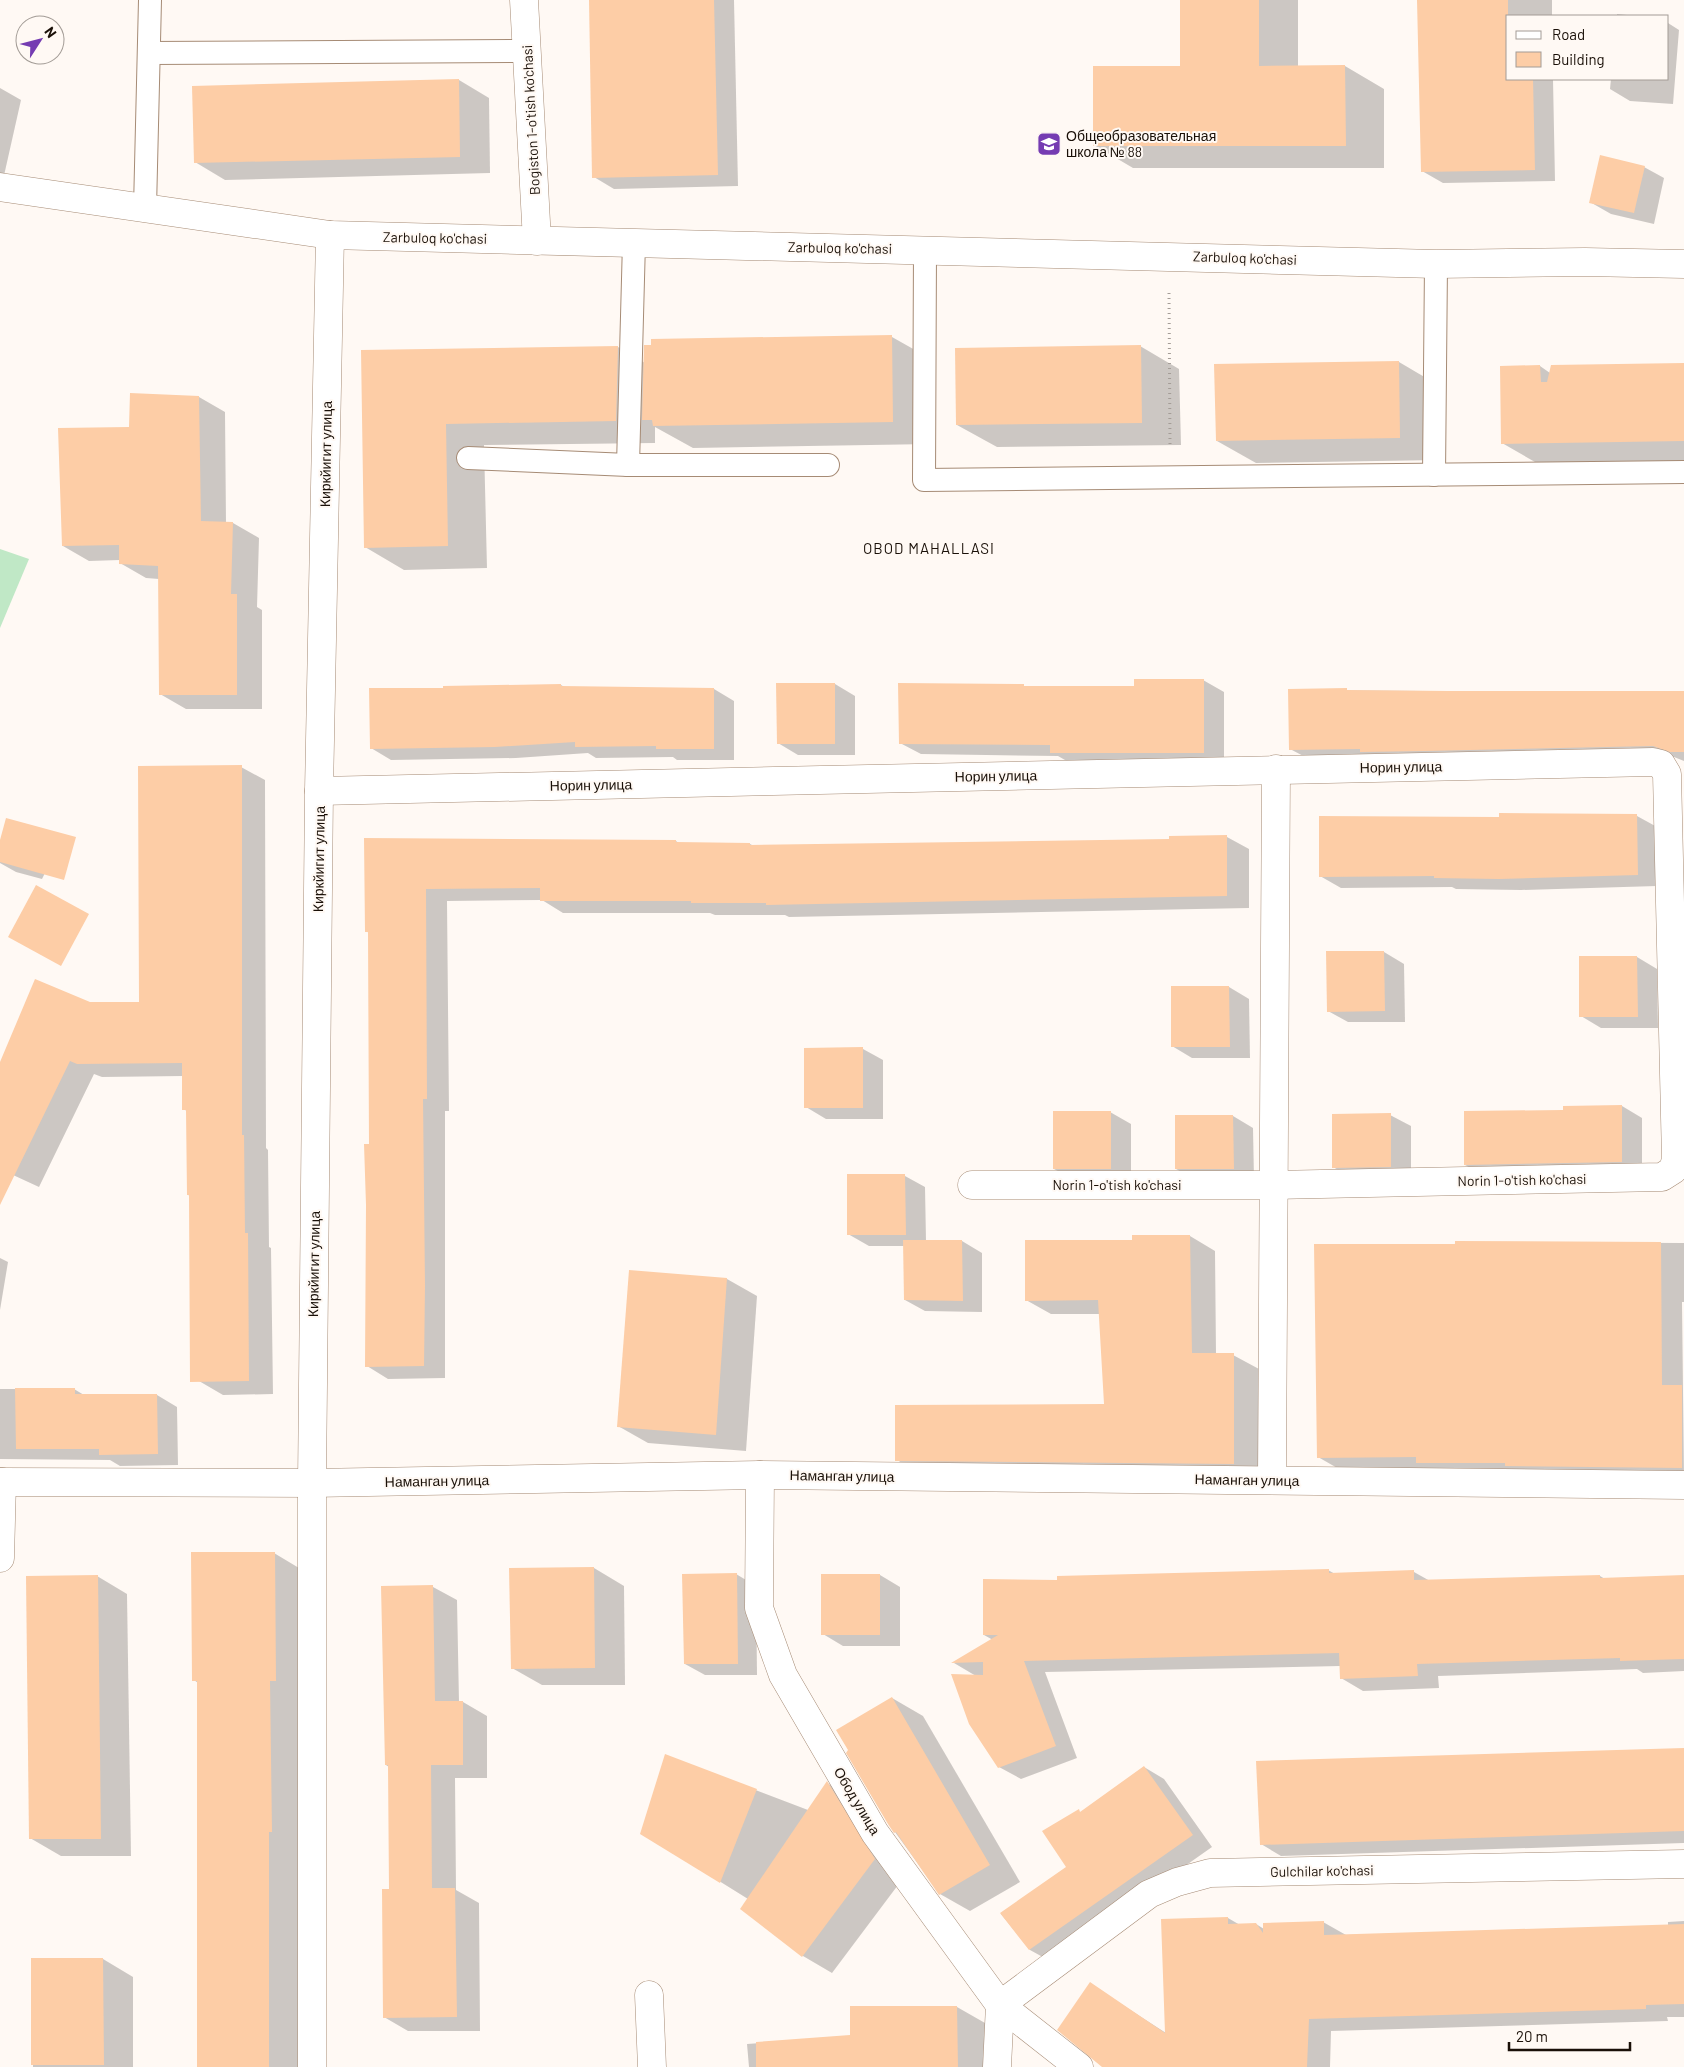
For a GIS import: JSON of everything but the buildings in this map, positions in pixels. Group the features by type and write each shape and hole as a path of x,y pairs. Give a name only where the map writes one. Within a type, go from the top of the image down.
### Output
{"street":[{"name":"Bogiston 1-o'tish ko'chasi","path":"524,0 537,241"},
{"name":"Zarbuloq ko'chasi","path":"0,187 330,235 1436,264 1585,262 1684,264"},
{"name":"Киркйигит улица","path":"312,2067 312,1483 320,791 330,235"},
{"name":"Норин улица","path":"320,791 1653,762 1661,764 1667,774"},
{"path":"1272,1480 1276,769"},
{"name":"Norin 1-o'tish ko'chasi","path":"972,1185 1273,1185 1662,1177 1673,1170 1676,1159 1667,774"},
{"name":"Наманган улица","path":"1,1482 312,1483 760,1475 1684,1485"},
{"name":"Обод улица","path":"760,1475 759,1608 783,1675 875,1833 1000,2005 1079,2067"},
{"path":"0,1558 1,1482"},
{"name":"Gulchilar ko'chasi","path":"1000,2005 1149,1894 1210,1873 1684,1864"},
{"path":"649,1995 652,2067"},
{"path":"998,2067 1000,2005"}],"lane":[{"path":"146,208 150,0"},
{"path":"149,53 527,51"},
{"path":"628,465 634,242"},
{"path":"925,250 924,480 1684,472"},
{"path":"1434,475 1436,264"},
{"path":"468,458 628,465 828,465"}],"path":[{"path":"1169,256 1171,477"}],"green space":[{"path":"0,549 29,559 0,628"}],"place":[{"name":"Общеобразовательная школа № 88","path":"1049,144"}],"district":[{"name":"OBOD MAHALLASI","path":"929,549"}]}
